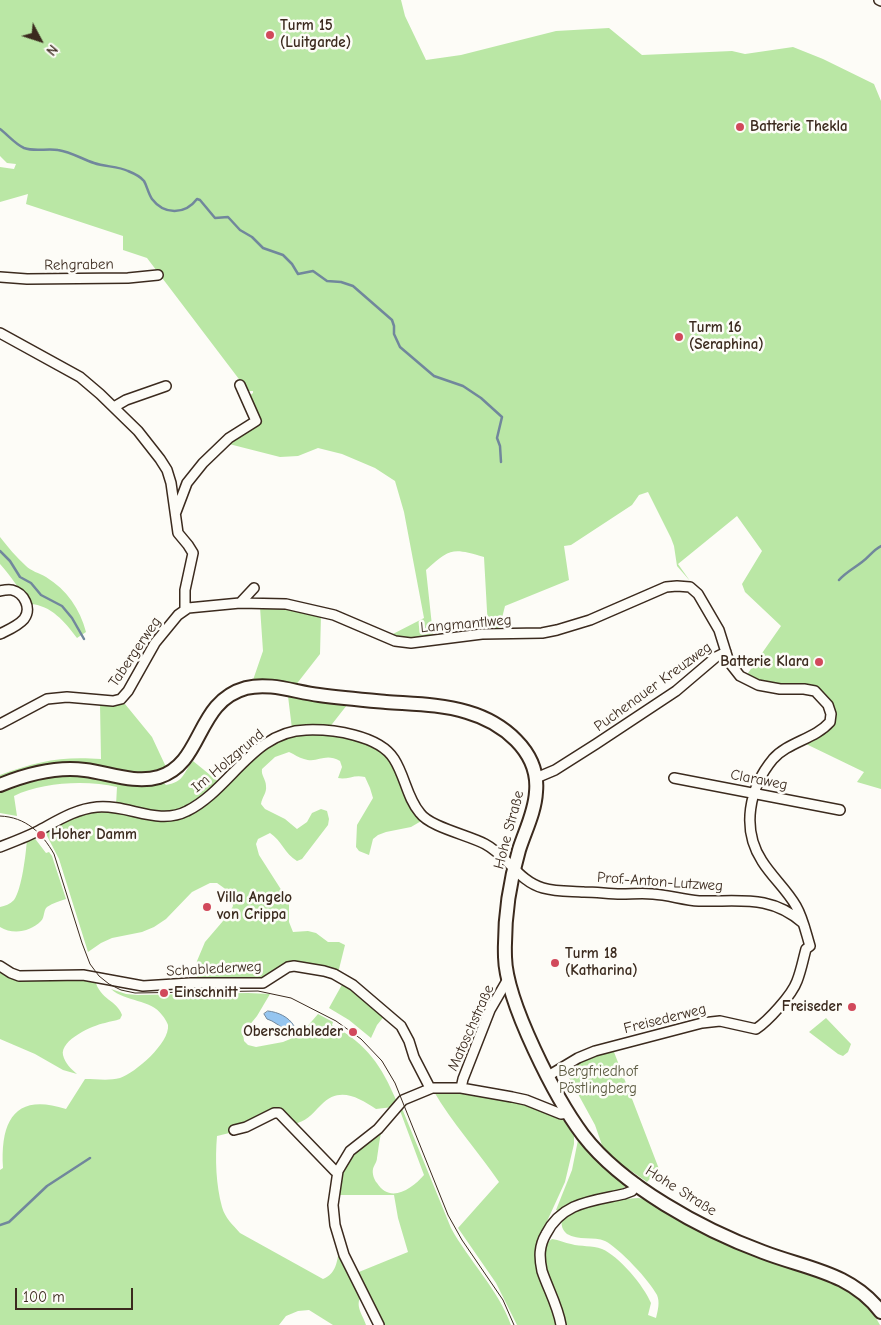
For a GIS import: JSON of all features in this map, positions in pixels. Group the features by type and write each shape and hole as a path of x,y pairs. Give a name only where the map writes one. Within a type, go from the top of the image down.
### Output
{"main road":[{"name":"Hohe Straße","path":"0,785 24,776 59,770 86,770 138,779 164,775 178,766 187,756 218,704 235,692 261,686 316,694 449,708 468,712 498,726 519,743 531,761 536,778 535,801 514,871 505,937 505,964 508,979 527,1031 568,1113 595,1149 637,1184 669,1206 724,1236 762,1252 847,1281 870,1298 881,1312"}],"street":[{"name":"Rehgraben","path":"0,277 26,279 128,278 158,275"},
{"path":"0,333 80,377 138,431 166,466 171,483 178,533 193,553 185,590 185,609 240,603 254,588"},
{"path":"175,515 188,483 198,469 229,438 256,421 240,385"},
{"path":"114,407 126,400 166,386"},
{"name":"Puchenauer Kreuzweg","path":"536,778 555,770 604,739 676,691 716,657 726,652 715,623 696,591 685,586 666,587"},
{"name":"Langmantlweg","path":"240,603 286,604 313,609 341,617 395,641 411,643 474,634 501,632 535,633 557,630 590,620 666,587"},
{"path":"0,591 15,591 24,598 27,609 25,617 21,622 0,634"},
{"name":"Tabergerweg","path":"0,724 47,700 67,697 113,701 122,699 155,643 178,614 185,609"},
{"name":"Freisederweg","path":"548,1076 578,1058 596,1051 702,1023 720,1021 756,1029 766,1022 797,982 806,950 810,946 800,913 768,870 752,842 750,804 766,770 774,758 823,730 831,718 828,705 818,693 804,689 774,688 758,685 743,678 734,670 726,652"},
{"name":"Im Holzgrund","path":"0,847 72,813 84,810 108,807 163,817 186,812 210,795 263,745 283,734 295,731 320,730 355,735 369,740 388,752 394,759 416,807 425,819 486,845 495,851 514,871"},
{"name":"Claraweg","path":"674,778 840,810"},
{"name":"Prof.-Anton-Lutzweg","path":"514,871 527,881 553,890 652,894 699,901 769,904 784,909 803,923"},
{"path":"784,909 792,900"},
{"name":"Schablederweg","path":"0,966 19,976 83,975 143,986 190,983 264,983 288,967 294,966 324,971 334,974 353,985 400,1026 409,1041 414,1057 430,1088"},
{"name":"Matoschstraße","path":"461,1088 490,1010 508,979"},
{"name":"Matoschstraße","path":"379,1325 344,1256 335,1225 333,1205 338,1171 350,1152 378,1129 403,1100 430,1088 461,1088 512,1097 526,1100 561,1114 568,1113"},
{"path":"234,1130 279,1113 338,1171"},
{"path":"561,1325 559,1313 545,1279 540,1258 542,1240 549,1227 557,1217 570,1208 624,1194 632,1191 637,1184"}],"green space":[{"path":"0,0 401,0 405,16 426,60 461,55 556,31 609,28 642,55 732,51 745,54 793,47 823,59 874,84 881,101 881,789 857,782 864,772 804,743 832,724 819,691 810,685 773,686 746,676 781,626 745,592 742,584 762,551 737,516 678,564 690,581 677,566 671,538 648,492 639,495 632,505 571,545 564,546 569,580 505,606 499,630 488,629 484,557 465,552 452,552 441,557 426,570 433,635 402,640 389,636 424,618 404,512 395,481 375,468 342,454 318,448 298,456 280,457 229,444 243,432 262,421 261,419 258,420 249,396 253,391 248,391 147,258 123,250 123,236 26,204 28,194 0,202 0,167 14,169 16,164 7,163 0,156"},
{"path":"0,537 15,556 28,568 54,582 66,594 76,608 86,632 77,638 57,615 45,607 30,604 0,564"},
{"path":"260,607 288,608 321,615 320,654 295,686 253,680 263,651"},
{"path":"288,696 347,705 329,728 292,729"},
{"path":"100,704 125,704 152,737 166,767 146,774 87,765 0,780 0,775 38,763 74,758 101,759"},
{"path":"310,731 360,739 387,754 423,820 411,827 378,835 373,839 369,855 359,851 356,847 357,825 373,798 365,777 338,778 342,767 340,761 330,758 309,760 289,752 275,757 262,769 266,788 261,804 265,809 285,819 297,829 307,822 312,813 321,809 327,811 328,825 302,859 297,861 293,858 270,833 258,839 256,844 259,855 289,902 289,922 293,932 308,931 316,933 328,942 339,942 345,945 338,973 303,963 260,980 194,980 197,961 205,942 229,914 233,906 232,900 224,888 217,883 210,883 192,892 166,919 154,927 142,932 112,938 88,952 59,859 44,830 57,822 94,810 186,813 272,741"},
{"path":"193,761 220,783 213,791 173,814 116,805 117,787 92,783 51,785 25,791 14,796 17,816 0,813 0,793 33,781 79,776 136,785 164,783 166,785 177,782"},
{"path":"33,836 46,853 49,852 52,856 66,899 47,907 42,919 32,928 16,932 10,931 0,927 0,907 11,903 17,895 23,871 27,839"},
{"path":"0,969 4,972 95,980 97,987 120,1010 122,1015 120,1019 100,1024 78,1034 72,1039 63,1049 63,1055 68,1066 77,1074 63,1070 35,1054 0,1039"},
{"path":"344,981 386,1014 377,1025 371,1038 349,1020 329,1008"},
{"path":"111,989 137,995 270,994 257,1016 243,1033 244,1041 248,1045 256,1047 283,1042 300,1035 318,1014 333,1022 332,1025 355,1040 372,1057 385,1077 397,1102 393,1107 376,1109 355,1097 348,1095 335,1096 328,1099 305,1120 293,1124 277,1107 278,1116 246,1129 217,1136 216,1154 220,1199 223,1211 232,1224 240,1233 323,1279 333,1271 339,1250 361,1295 359,1307 366,1325 333,1325 309,1310 298,1311 286,1316 279,1325 0,1325 0,1170 3,1168 5,1135 9,1123 15,1114 24,1107 35,1104 66,1109 85,1079 111,1079 126,1075 142,1064 158,1048 167,1032 168,1024 157,1010"},
{"path":"826,1018 851,1044 848,1052 843,1056 809,1032"},
{"name":"Bergfriedhof Pöstlingberg","path":"614,1052 659,1169 647,1182 621,1164 603,1148 595,1125 566,1072 581,1061"},
{"path":"441,1089 521,1101 560,1117 574,1136 574,1144 565,1182 538,1241 556,1325 517,1325 496,1283 458,1228 499,1182 448,1114 433,1090"},
{"path":"401,1106 451,1228 499,1299 511,1325 382,1325 354,1274 408,1252 398,1218 394,1195 336,1195 343,1169 349,1157 383,1128 377,1159 373,1168 375,1180 382,1189 388,1193 401,1192 413,1185 424,1175 399,1108"},
{"path":"578,1140 597,1161 626,1185 622,1190 581,1200 558,1211 556,1210 572,1170"},
{"path":"645,1199 712,1237 747,1253 838,1286 862,1301 880,1325 565,1325 546,1267 545,1255 547,1245 552,1239 602,1249 616,1258 643,1288 651,1303 648,1315 656,1318 659,1303 657,1295 626,1257 605,1241 571,1236 565,1232 562,1226 562,1216 581,1208 609,1201"}],"water":[{"path":"268,1011 283,1016 294,1026 288,1031 267,1019 264,1014"}],"waterway":[{"path":"0,129 24,148 63,151 94,163 124,169 144,181 152,199 162,208 174,211 181,210 187,208 197,199 200,200 215,218 228,217 240,230 252,237 263,248 283,255 298,274 313,271 327,281 341,282 353,286 392,320 394,334 400,347 434,376 463,386 481,398 502,417 497,438 500,446 501,462"},
{"path":"839,580 881,546"},
{"path":"0,551 10,561 20,577 31,583 41,595 62,606 72,618 84,639"},
{"path":"0,1225 9,1222 47,1186 90,1158"}],"tram line":[{"path":"0,816 18,819 25,823 38,833 49,846 54,854 90,964 99,976 109,984 121,990 135,993 258,991 291,998 336,1021 361,1039 382,1061 395,1083 448,1215 462,1240 503,1300 514,1325"}],"place":[{"name":"Turm 15 (Luitgarde)","path":"270,35"},
{"name":"Batterie Thekla","path":"740,127"},
{"name":"Turm 16 (Seraphina)","path":"679,337"},
{"name":"Batterie Klara","path":"819,662"},
{"name":"Hoher Damm","path":"41,835"},
{"name":"Villa Angelo von Crippa","path":"207,907"},
{"name":"Turm 18 (Katharina)","path":"555,963"},
{"name":"Einschnitt","path":"164,993"},
{"name":"Freiseder","path":"852,1007"},
{"name":"Oberschableder","path":"353,1032"}]}
